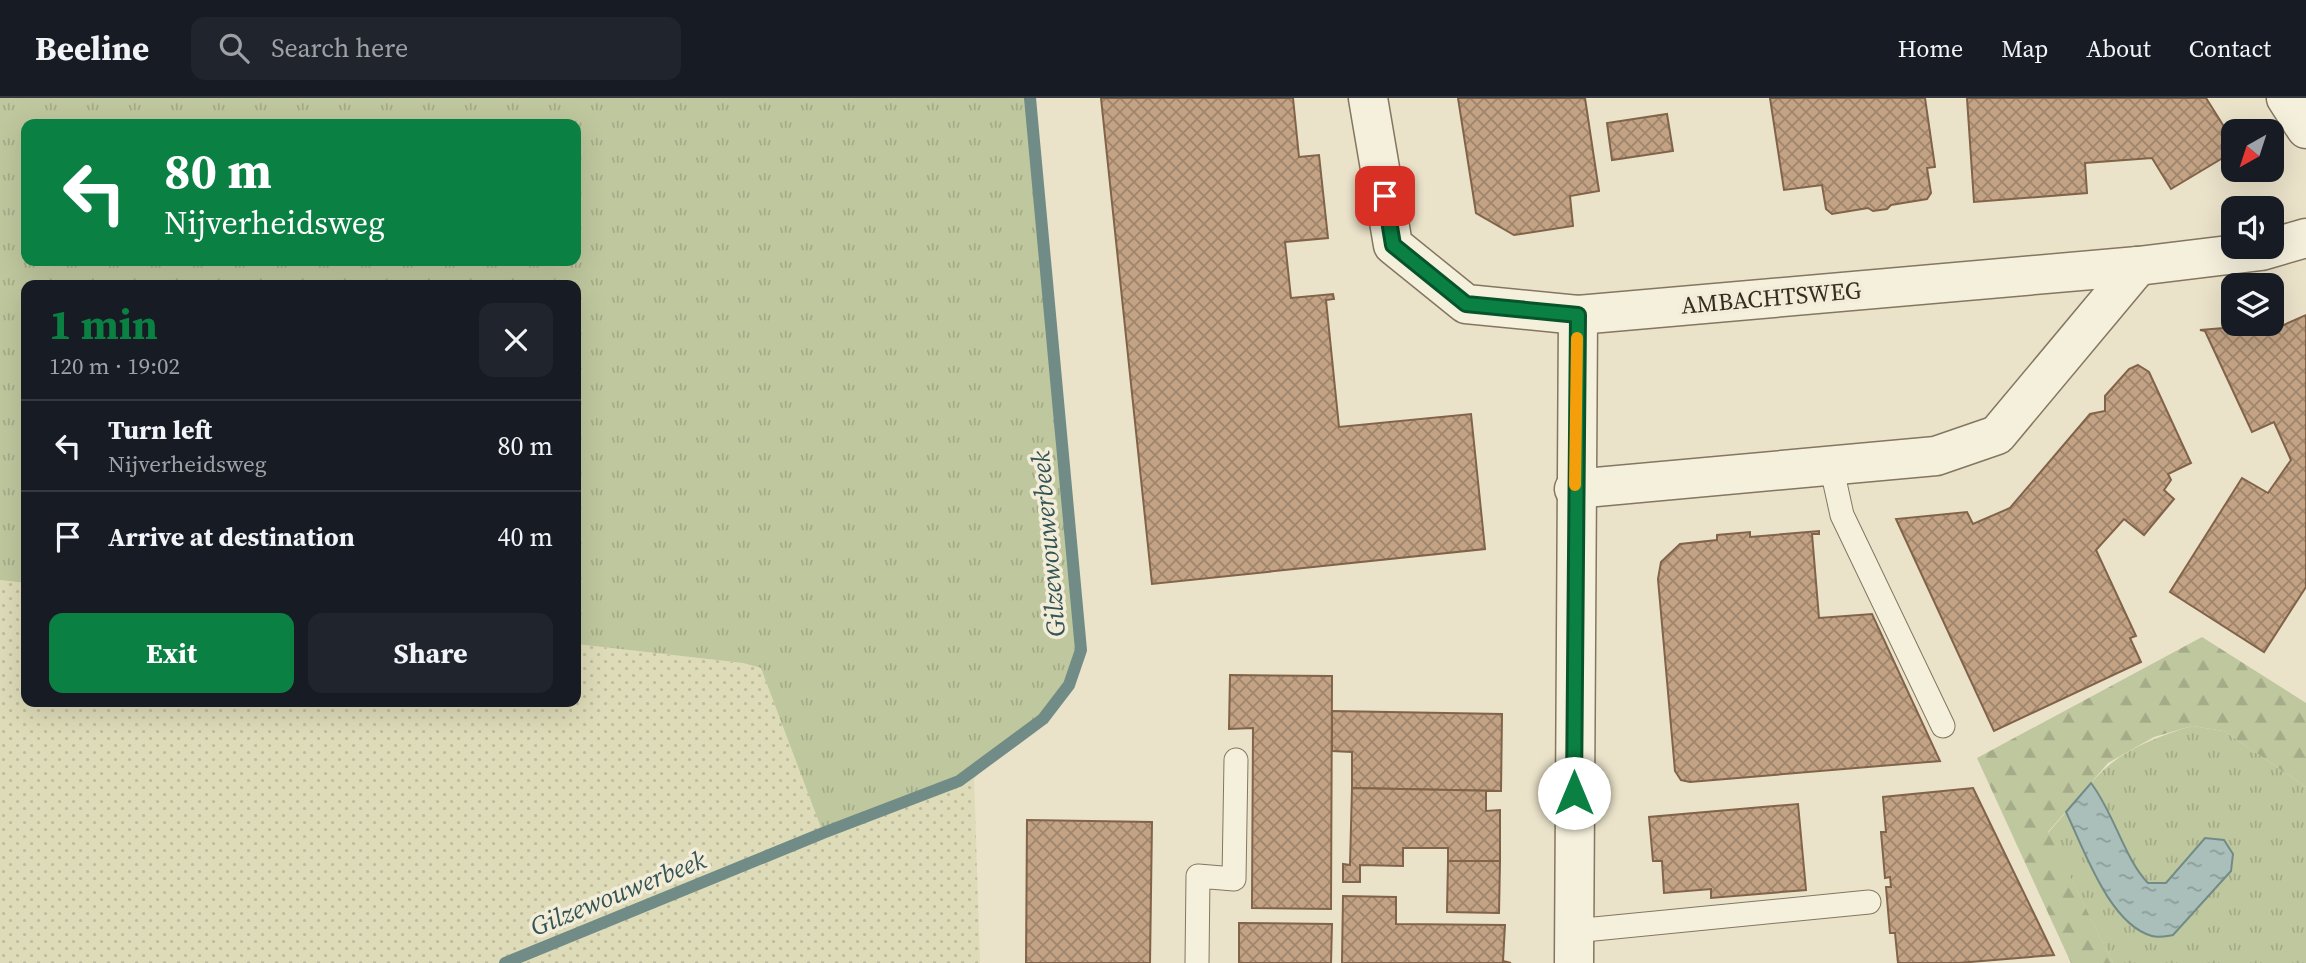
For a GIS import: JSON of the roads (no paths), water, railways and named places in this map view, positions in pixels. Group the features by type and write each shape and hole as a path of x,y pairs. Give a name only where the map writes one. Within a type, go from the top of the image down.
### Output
{"street":[{"name":"AMBACHTSWEG","path":"1368,98 1393,245 1466,304 1578,315 2138,266 2261,251 2306,238"},
{"path":"2286,98 2306,129"},
{"path":"1574,489 1936,456 1997,435 2138,266"},
{"path":"1574,947 1574,489 1578,315"}],"lane":[{"path":"1832,465 1842,515 1943,726"},
{"path":"1197,963 1198,876 1234,879 1236,760"},
{"path":"1574,947 1869,902"}],"water":[{"path":"2091,783 2132,861 2148,883 2166,883 2205,838 2224,840 2233,854 2231,871 2173,935 2154,937 2137,929 2123,917 2100,883 2066,812"}],"waterway":[{"name":"Gilzewouwerbeek","path":"505,963 823,833 959,781 1043,719 1069,685 1081,650 1030,98"}]}
